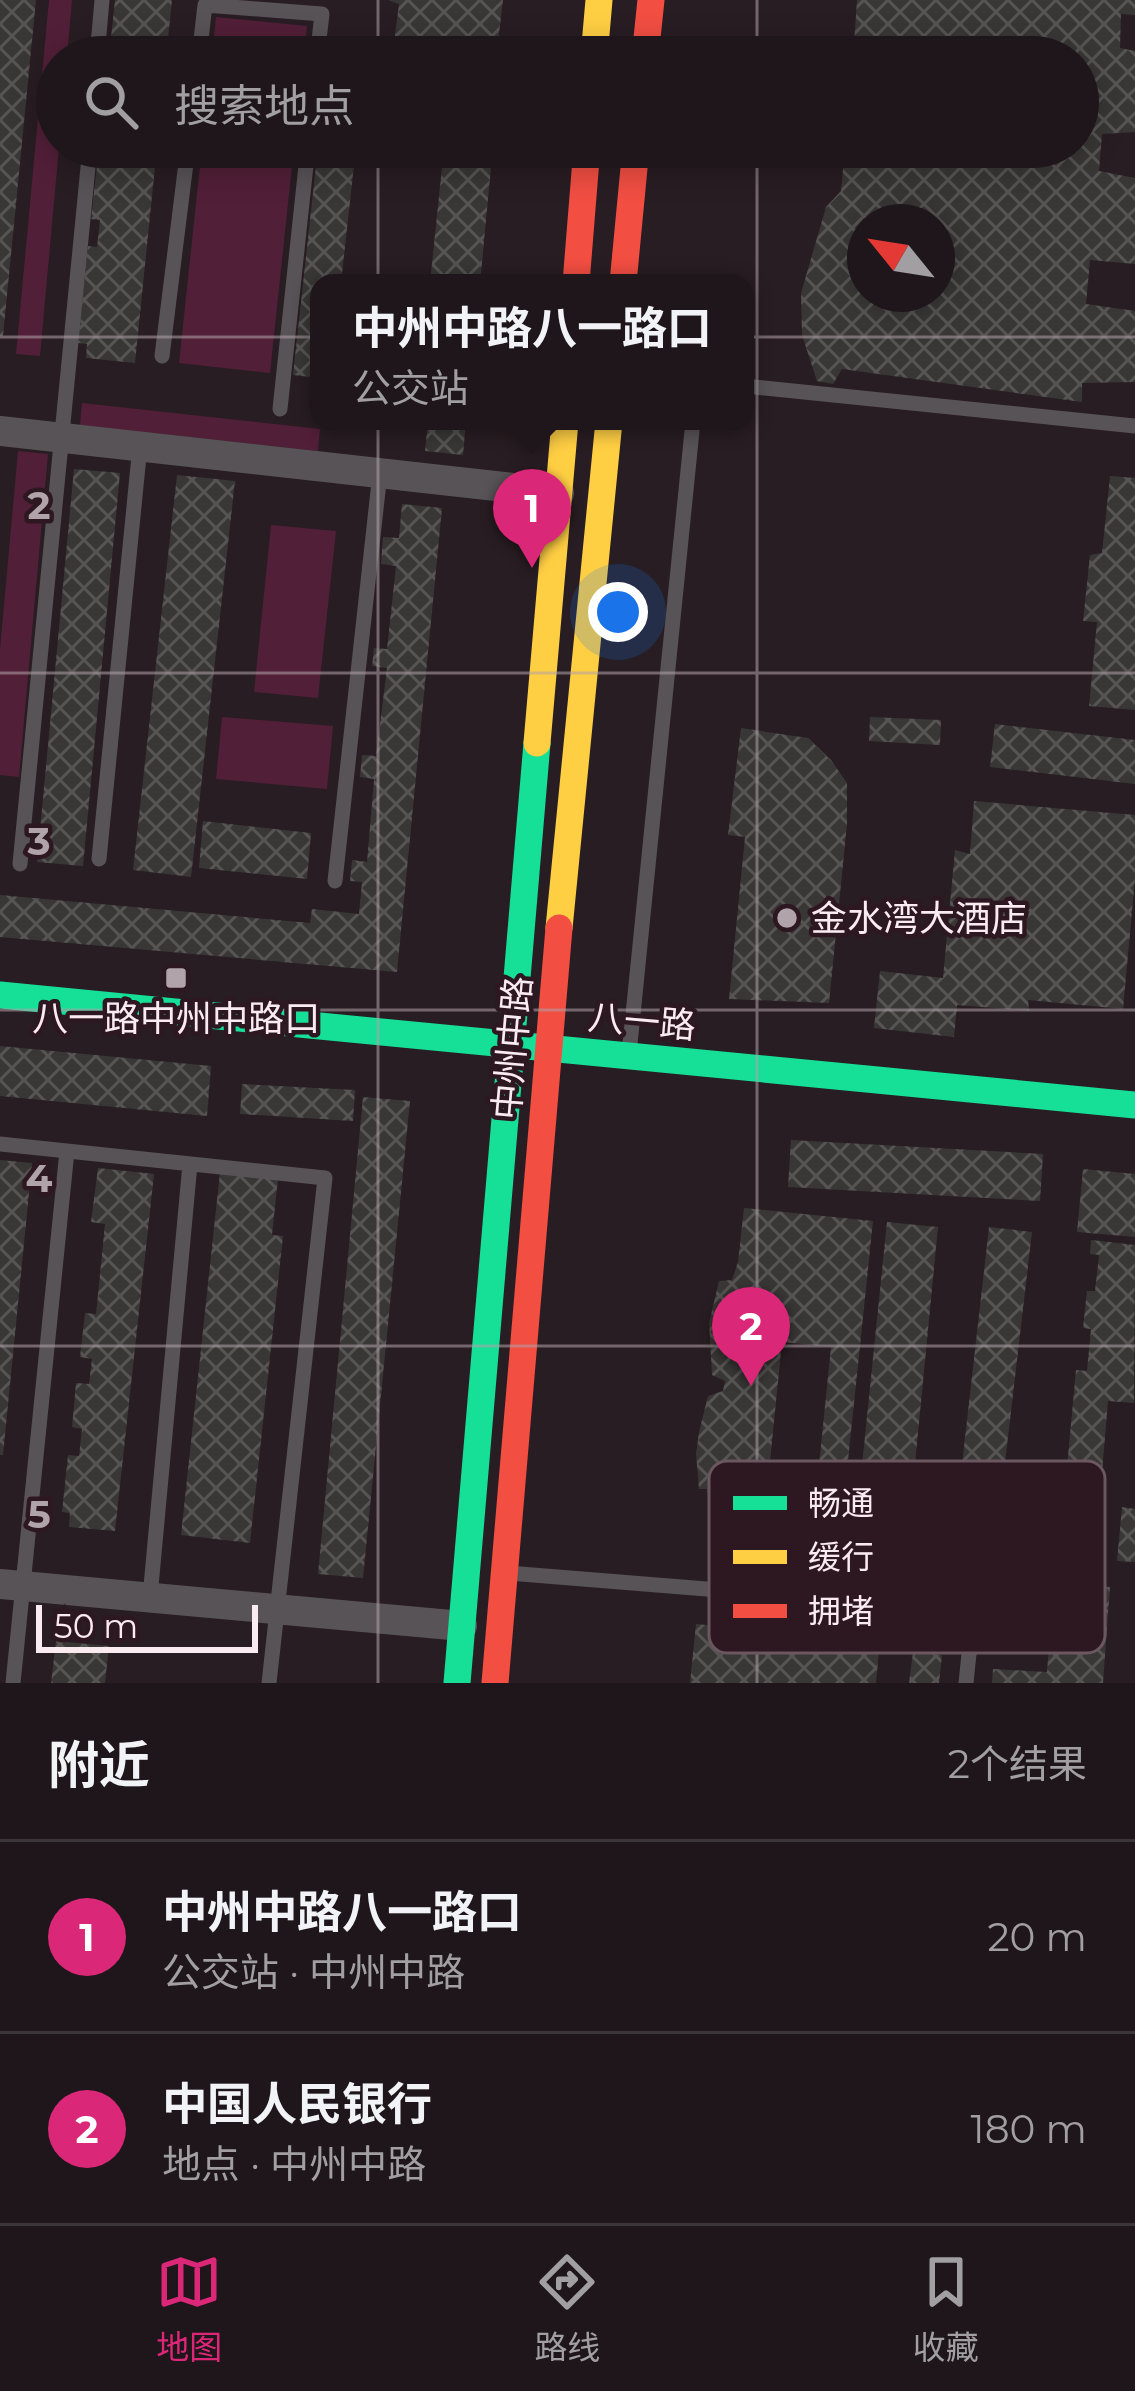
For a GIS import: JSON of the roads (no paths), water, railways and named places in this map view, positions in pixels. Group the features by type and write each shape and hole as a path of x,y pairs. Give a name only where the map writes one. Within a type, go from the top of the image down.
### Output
{"main road":[{"path":"596,36 599,0"},
{"path":"647,36 651,0"},
{"path":"577,274 585,168"},
{"path":"624,274 634,168"},
{"name":"中州中路","path":"457,1683 564,430"},
{"name":"中州中路","path":"495,1683 546,1058 608,430"},
{"name":"八一路","path":"0,995 546,1058 1135,1105"},
{"name":"八一路","path":"0,1016 508,1054"},
{"name":"八一路","path":"628,1065 1135,1125"}],"street":[{"path":"0,431 559,494"},
{"path":"11,1585 462,1625"}],"lane":[{"path":"100,36 103,0"},
{"path":"202,36 206,3 322,14 319,36"},
{"path":"20,864 87,168"},
{"path":"162,356 185,168"},
{"path":"280,409 306,168"},
{"path":"754,387 1135,426"},
{"path":"628,1065 692,430"},
{"path":"99,859 140,446"},
{"path":"334,881 380,472"},
{"path":"0,1144 325,1178 269,1683"},
{"path":"13,1683 11,1585 67,1151"},
{"path":"150,1597 190,1164"},
{"path":"506,1573 709,1589"},
{"path":"967,1683 969,1653"}],"place":[{"name":"中州中路八一路口","path":"532,568"},
{"name":"金水湾大酒店","path":"787,918"},
{"name":"八一路中州中路口","path":"176,978"},
{"name":"中国人民银行","path":"751,1386"}]}
